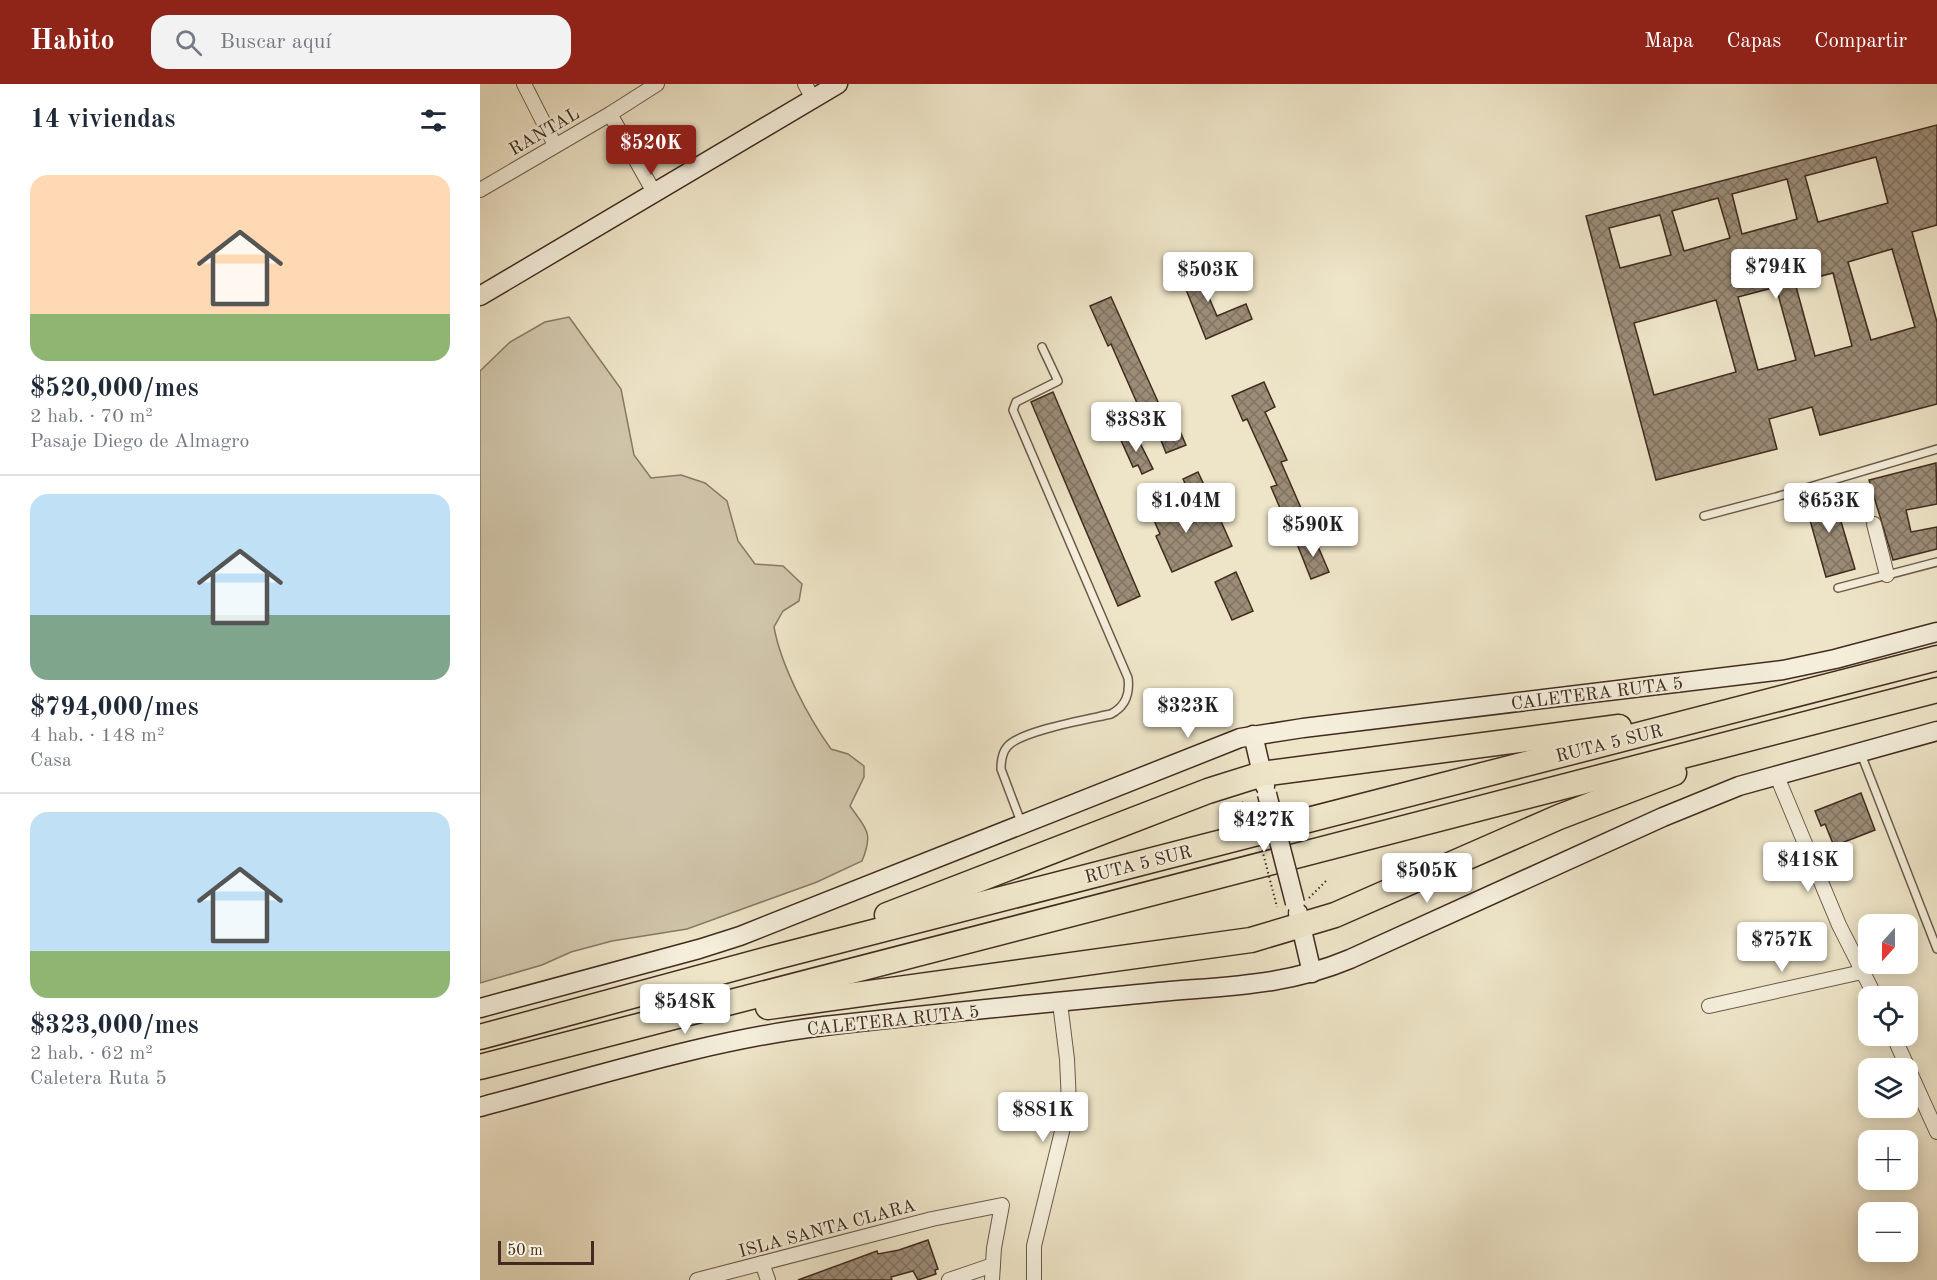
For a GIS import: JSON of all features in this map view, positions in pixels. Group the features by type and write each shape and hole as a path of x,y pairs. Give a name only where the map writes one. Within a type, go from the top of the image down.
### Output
{"highway":[{"name":"RUTA 5 SUR","path":"480,1037 776,957 1937,658"},
{"name":"RUTA 5 SUR","path":"480,1067 1937,690"},
{"path":"776,957 1208,791 1721,714"},
{"path":"651,1023 1050,966 1238,943 1301,927 1335,915 1559,817 1786,730"}],"street":[{"path":"524,84 555,146"},
{"name":"RANTAL","path":"481,186 555,146 657,84"},
{"path":"480,296 655,194 809,92 838,84"},
{"path":"610,114 655,194"},
{"path":"1874,524 1887,575"},
{"name":"CALETERA RUTA 5","path":"480,1008 740,936 1225,743 1253,735 1783,670 1937,632"},
{"name":"CALETERA RUTA 5","path":"480,1107 722,1044 766,1035 825,1026 1254,985 1312,973 1350,959 1663,817 1739,786 1776,774 1937,732"},
{"path":"1253,735 1312,973"},
{"path":"1776,774 1839,925 1858,964"},
{"path":"1709,1005 1858,973"},
{"path":"1034,1280 1034,1246 1069,1103 1067,1059 1060,1003"},
{"path":"1898,1046 1937,1132"},
{"name":"ISLA SANTA CLARA","path":"697,1280 932,1219 1002,1205 993,1265"},
{"path":"762,1263 768,1280"},
{"path":"949,1280 993,1265 992,1280"}],"lane":[{"path":"1022,825 1001,769 1001,761 1008,746 1023,736 1111,714 1120,709 1125,701 1129,685 1128,678 1013,411 1016,402 1058,381 1042,347"},
{"path":"1704,516 1937,449"},
{"path":"1838,588 1937,562"},
{"path":"1860,752 1937,949"}],"path":[{"path":"1235,809 1243,802"},
{"path":"1252,811 1294,902 1329,879"}],"shaded area":[{"path":"569,317 621,389 634,455 651,478 681,475 705,483 727,501 738,541 755,564 783,566 802,584 799,601 783,611 774,627 789,674 813,722 831,749 848,754 864,766 864,777 850,806 864,826 868,837 862,861 817,882 687,929 612,941 571,952 542,965 480,983 480,371 510,342 545,322"}],"building":[{"path":"1937,125 1937,225 1912,232 1937,322 1937,404 1820,435 1812,407 1769,419 1777,449 1656,480 1586,216","holes":["1876,157 1888,203 1818,222 1805,176","1787,179 1797,219 1742,234 1732,194","1718,198 1730,238 1684,251 1672,211","1660,215 1671,255 1620,268 1609,228","1892,249 1915,327 1871,340 1848,262","1833,273 1852,346 1815,356 1795,283","1776,287 1796,360 1758,370 1738,297","1716,300 1736,372 1654,395 1634,323"]},
{"path":"1193,261 1217,316 1246,304 1252,319 1206,339 1185,287 1180,290 1172,270"},
{"path":"1111,297 1159,404 1141,412 1111,344 1108,346 1090,306"},
{"path":"1264,382 1275,407 1265,412 1287,460 1281,462 1304,515 1286,522 1271,487 1277,485 1247,419 1243,421 1232,396"},
{"path":"1053,392 1140,596 1118,606 1031,402"},
{"path":"1176,422 1186,445 1166,453 1157,430"},
{"path":"1134,431 1153,469 1142,474 1138,465 1133,467 1120,438"},
{"path":"1936,463 1937,504 1906,510 1911,532 1937,527 1937,549 1893,560 1869,480"},
{"path":"1198,472 1205,487 1185,496 1180,485 1185,483 1183,479"},
{"path":"1832,491 1855,569 1826,577 1804,499"},
{"path":"1164,492 1176,516 1186,512 1190,521 1216,510 1232,546 1172,572 1156,536 1160,534 1145,500"},
{"path":"1314,537 1329,572 1311,579 1297,544"},
{"path":"1236,572 1253,611 1232,620 1215,582"},
{"path":"1861,793 1875,830 1834,846 1825,824 1821,826 1815,811"},
{"path":"928,1240 938,1269 935,1270 936,1274 918,1280 913,1271 891,1277 892,1280 798,1280 877,1251 878,1254 899,1250"}]}
